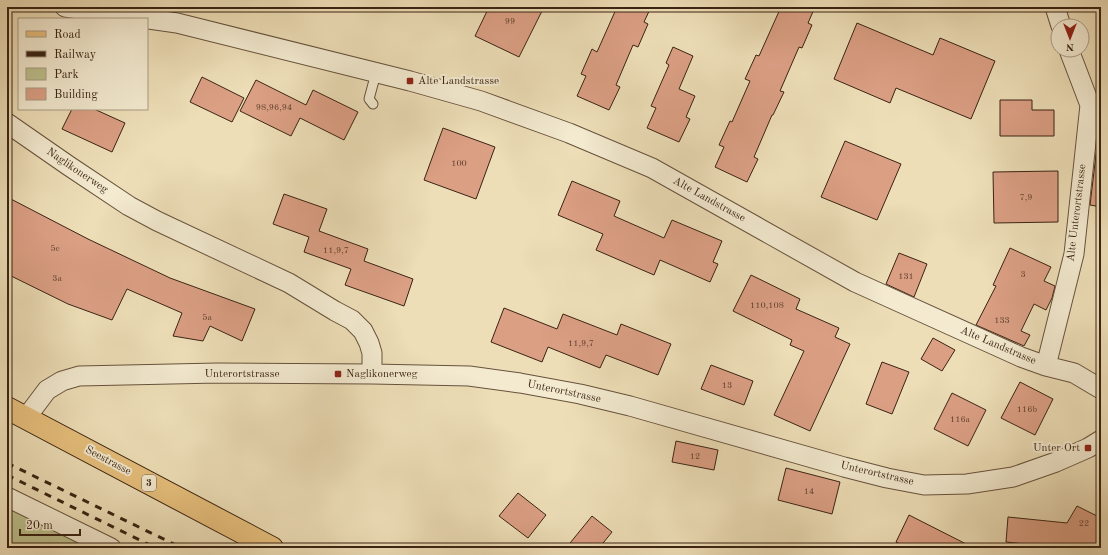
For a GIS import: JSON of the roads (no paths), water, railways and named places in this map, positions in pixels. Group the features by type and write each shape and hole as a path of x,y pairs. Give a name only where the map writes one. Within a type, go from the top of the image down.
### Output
{"main road":[{"name":"Seestrasse","path":"16,413 272,548"}],"street":[{"name":"Alte Landstrasse","path":"65,7 142,18"},
{"path":"1055,7 1058,18"},
{"name":"Alte Landstrasse","path":"148,19 177,23 481,101 569,133 652,168 855,282 1021,357 1046,366 1074,373 1101,388"},
{"path":"1073,58 1096,109"},
{"name":"Alte Unterortstrasse","path":"1046,366 1074,254 1096,109"},
{"name":"Naglikonerweg","path":"7,123 129,206 157,221 289,283 336,312 352,320 362,331 369,343 372,353 372,374"},
{"name":"Unterortstrasse","path":"16,413 62,381 79,376 218,373 469,376 520,383 580,394 630,406 844,467 924,485 967,484 1013,477 1056,462 1088,448 1101,440"},
{"path":"7,497 111,548"}],"lane":[{"path":"373,104 369,99 376,73"}],"railway":[{"path":"7,463 182,548"},
{"path":"7,475 156,548"}],"place":[{"name":"Alte Landstrasse","path":"410,81"},
{"name":"Naglikonerweg","path":"338,374"},
{"name":"Unter Ort","path":"1088,448"}]}
